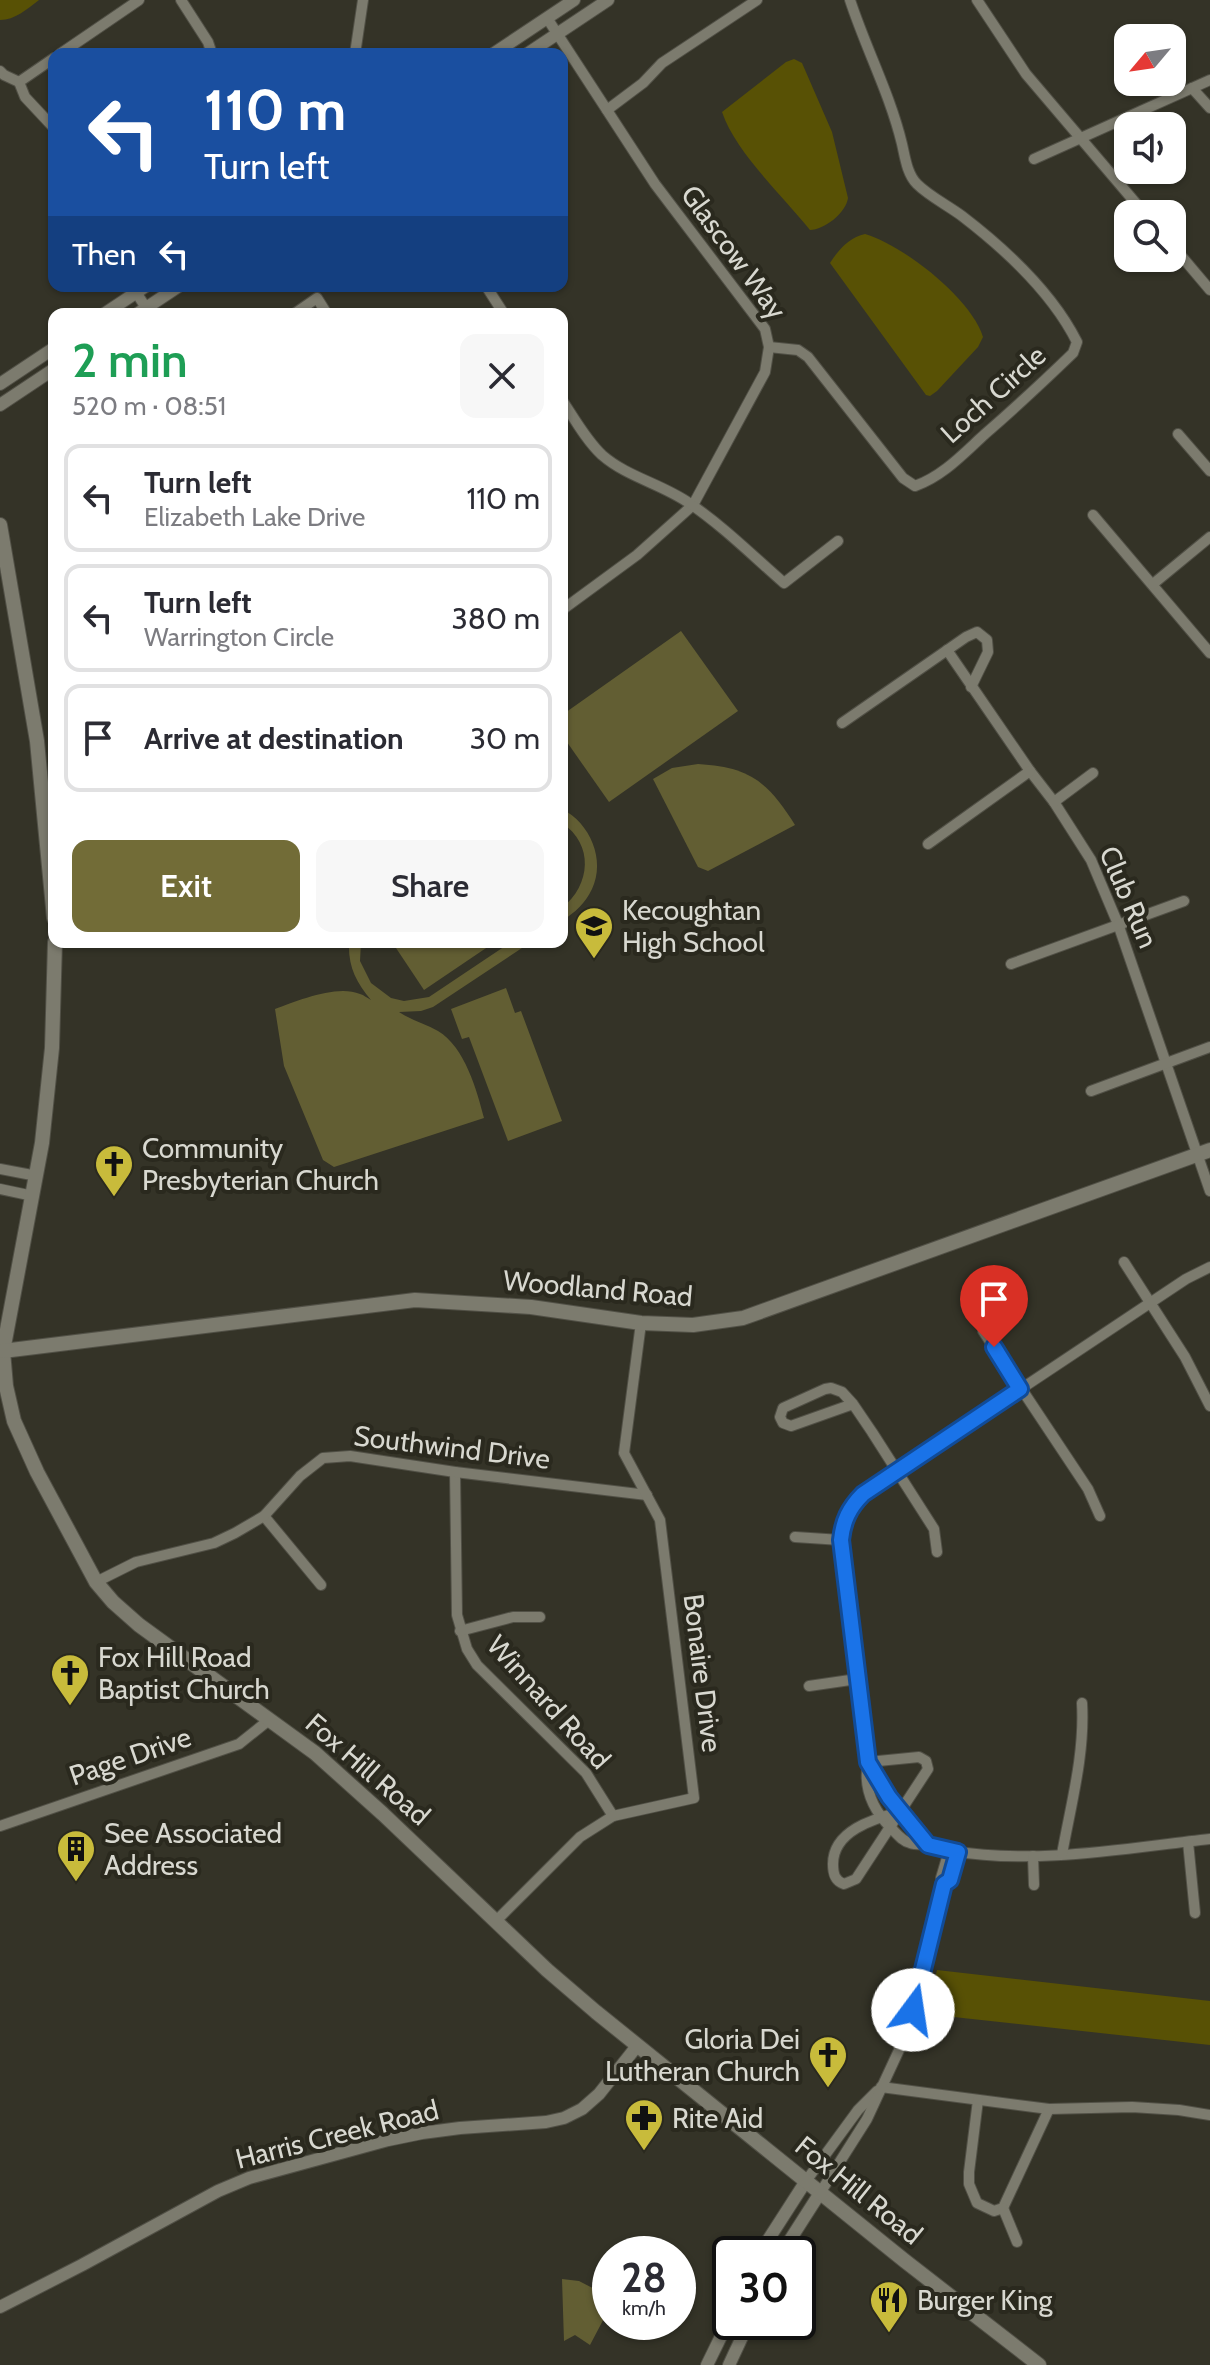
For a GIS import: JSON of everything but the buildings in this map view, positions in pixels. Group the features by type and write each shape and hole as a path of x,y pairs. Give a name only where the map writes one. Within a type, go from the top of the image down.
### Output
{"main road":[{"path":"0,525 37,741 48,856"},
{"name":"Fox Hill Road","path":"55,948 52,1048 37,1176 3,1351 6,1386 14,1421 37,1472 96,1582 139,1625 315,1753 547,1970 637,2046 1039,2365"},
{"name":"Woodland Road","path":"3,1351 415,1300 531,1307 641,1323 693,1325 743,1318 1204,1152"}],"street":[{"path":"69,48 139,0"},
{"path":"181,0 210,48"},
{"path":"356,48 363,0"},
{"path":"502,48 574,0"},
{"path":"536,48 608,0"},
{"path":"607,110 643,83 662,63 757,0"},
{"name":"Loch Circle","path":"769,347 798,350 808,357 903,478 915,486 942,472 971,447 1073,353 1077,342 1071,329 1026,272 972,225 915,182 894,110 850,0"},
{"path":"977,0 1026,74 1133,200"},
{"name":"Glascow Way","path":"547,18 567,48"},
{"name":"Glascow Way","path":"568,50 655,184 765,329 769,347 765,372 693,505 637,555 568,606"},
{"path":"19,82 48,62"},
{"path":"0,71 19,82 25,97 48,122"},
{"path":"1034,159 1210,80"},
{"path":"1192,88 1210,108"},
{"path":"1186,262 1210,290"},
{"path":"112,308 133,292"},
{"path":"149,308 171,292"},
{"path":"303,308 317,298 323,308"},
{"path":"0,384 48,352"},
{"path":"0,405 48,373"},
{"path":"568,409 603,455 632,474 671,491 693,505 784,583 838,541"},
{"path":"1178,434 1210,471"},
{"path":"1093,515 1210,653"},
{"path":"1153,584 1210,537"},
{"path":"842,723 977,632 987,640 988,652 971,687"},
{"name":"Club Run","path":"947,650 1091,860 1118,924 1167,1064 1204,1152 1210,1191"},
{"path":"928,844 1030,771"},
{"path":"1054,802 1093,773"},
{"path":"1011,964 1184,901"},
{"path":"1091,1091 1210,1047"},
{"path":"0,1169 37,1176"},
{"path":"0,1189 33,1196"},
{"path":"1124,1262 1185,1357 1210,1406"},
{"path":"1210,1267 1186,1279 863,1494 846,1518 841,1540 868,1762 865,1776 869,1793 881,1817 905,1841 954,1852 1033,1856 1210,1839"},
{"name":"Bonaire Drive","path":"496,1921 580,1837 613,1816 694,1798 660,1520 624,1453 641,1323"},
{"path":"983,1331 1088,1489 1100,1516"},
{"path":"853,1404 791,1426 783,1423 780,1417 781,1410 788,1404 825,1389 837,1389 853,1404 934,1529 937,1552"},
{"name":"Southwind Drive","path":"96,1582 136,1562 214,1543 264,1516 300,1476 323,1458 350,1456 647,1495"},
{"name":"Winnard Road","path":"455,1472 456,1600 460,1631 467,1649 477,1665 586,1773 613,1816"},
{"path":"264,1516 321,1585"},
{"path":"795,1537 841,1540"},
{"path":"460,1631 513,1617 540,1617"},
{"path":"809,1686 857,1679"},
{"path":"1062,1854 1078,1775 1082,1703"},
{"name":"Page Drive","path":"0,1826 239,1744 269,1720"},
{"path":"868,1762 915,1756 926,1761 927,1772 856,1879 844,1884 838,1882 833,1860 838,1844 852,1830 899,1812"},
{"path":"868,1762 899,1812 928,1845"},
{"path":"1188,1842 1195,1913"},
{"path":"793,2236 867,2119 906,2035 944,1884 941,1878 954,1852"},
{"path":"1033,1856 1034,1885"},
{"name":"Harris Creek Road","path":"0,2307 218,2191 249,2178 422,2133 564,2118 590,2103 637,2046"},
{"path":"881,2087 1049,2109 1132,2107 1210,2115"},
{"path":"771,2236 858,2110 881,2087"},
{"path":"978,2100 969,2184 977,2203 994,2211 1003,2208 1049,2109"},
{"path":"1003,2208 1017,2242"},
{"path":"707,2365 719,2340"},
{"path":"729,2365 741,2340"}],"shaded area":[{"path":"0,0 39,0 16,16 0,20"},
{"path":"794,59 802,63 832,132 848,198 834,220 810,230 749,158 722,112"},
{"path":"865,234 898,249 934,275 965,306 983,337 978,347 930,396 926,395 830,263 845,245"},
{"path":"681,631 738,711 609,802 568,744 568,711"},
{"path":"698,764 731,769 756,780 776,798 795,825 708,871 698,867 653,779 672,768"},
{"path":"568,813 580,823 593,843 597,866 592,889 568,916 568,903 579,888 585,865 580,842 568,828"},
{"path":"349,948 361,948 360,961 371,983 391,998 404,1001 429,997 502,948 522,948 433,1007 399,1012 438,1031 456,1048 478,1095 484,1118 334,1167 323,1160 284,1066 275,1009 340,991 351,991 371,1000 354,974"},
{"path":"396,948 486,948 424,990"},
{"path":"506,988 515,1013 521,1011 562,1121 508,1141 469,1037 462,1039 451,1009"},
{"path":"937,1970 1210,2001 1210,2045 926,2014"},
{"path":"562,2279 579,2281 592,2288 593,2340 590,2345 575,2335 564,2341"}],"place":[{"name":"Kecoughtan High School","path":"594,960"},
{"name":"Community Presbyterian Church","path":"114,1198"},
{"name":"Fox Hill Road Baptist Church","path":"70,1707"},
{"name":"See Associated Address","path":"76,1883"},
{"name":"Gloria Dei Lutheran Church","path":"828,2089"},
{"name":"Rite Aid","path":"644,2152"},
{"name":"Burger King","path":"889,2334"}],"route":[{"path":"913,2010 944,1884 950,1880 958,1852 928,1845 899,1812 868,1762 841,1540 849,1511 863,1494 1020,1389 994,1347"}]}
